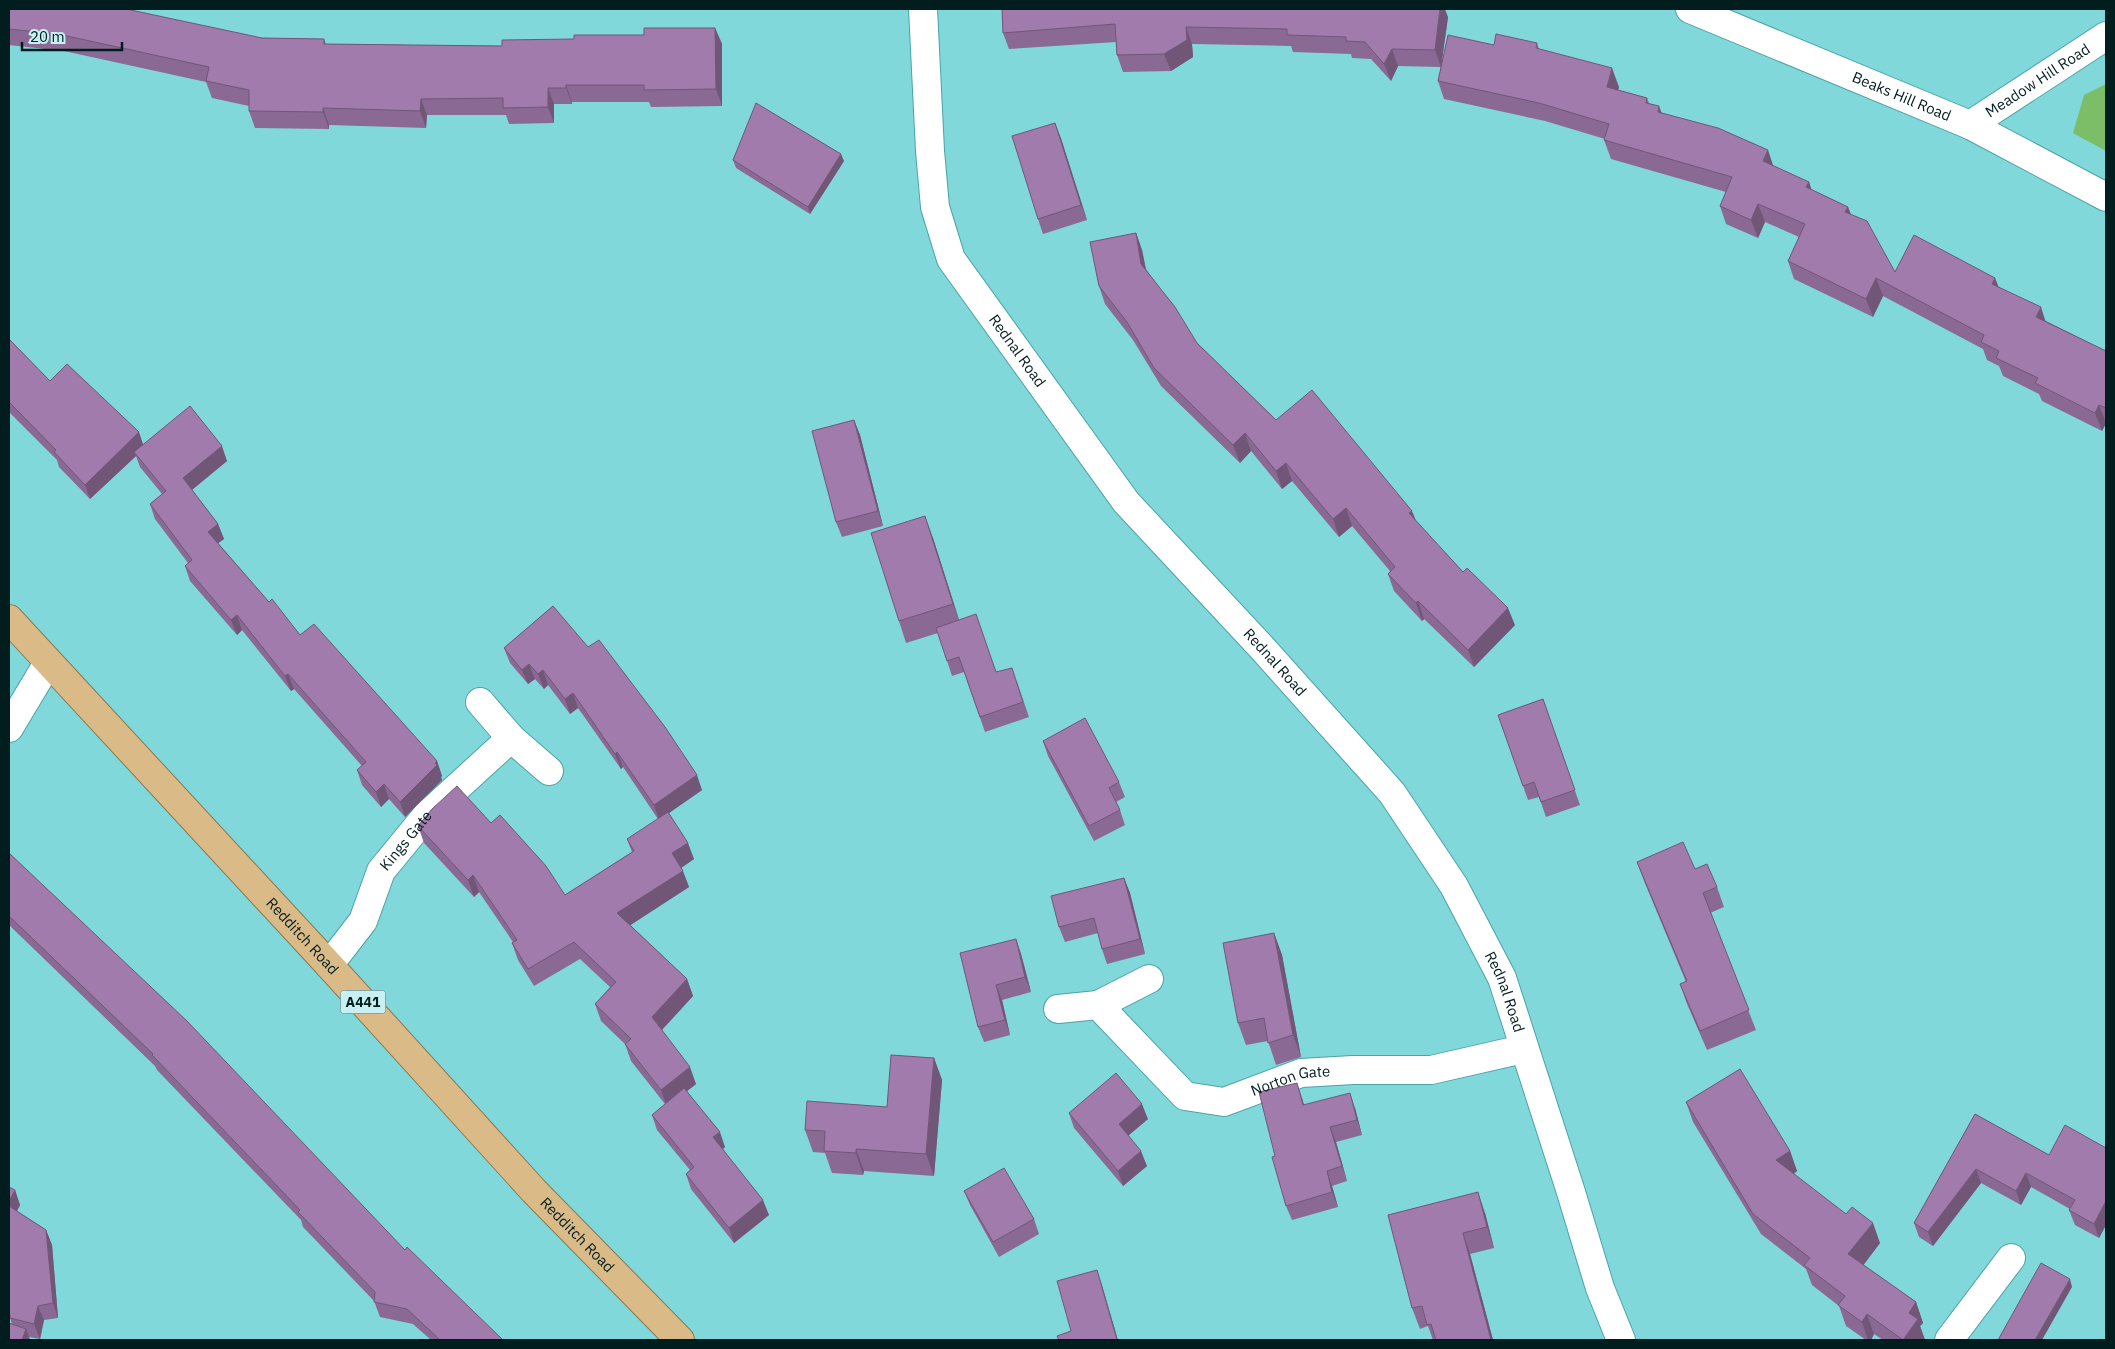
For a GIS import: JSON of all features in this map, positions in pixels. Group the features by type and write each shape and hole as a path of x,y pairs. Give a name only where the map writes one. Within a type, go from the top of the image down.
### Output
{"highway":[{"name":"Redditch Road","path":"9,619 329,965 534,1191 680,1340"}],"street":[{"name":"Rednal Road","path":"923,9 930,151 935,207 952,259 1126,502 1257,643 1392,793 1454,886 1502,978 1600,1288 1621,1340"},
{"name":"Beaks Hill Road","path":"1690,9 1970,125 2106,197"},
{"name":"Meadow Hill Road","path":"1970,125 2106,36"},
{"path":"9,728 48,663"},
{"path":"480,702 511,738 549,771"},
{"name":"Kings Gate","path":"329,965 363,921 381,871 427,815 511,738"},
{"path":"1058,1009 1098,1005 1149,979"},
{"name":"Norton Gate","path":"1098,1005 1185,1096 1224,1102 1302,1073 1353,1070 1431,1070 1523,1049"},
{"path":"1949,1340 2011,1258"}],"green space":[{"path":"2106,84 2106,151 2073,133 2084,95"}],"building":[{"path":"9,9 126,9 262,38 324,39 324,44 502,46 502,40 574,39 574,35 644,35 644,28 715,28 716,89 644,90 644,85 566,85 566,88 548,88 548,107 503,108 503,98 421,99 420,111 323,108 323,112 249,111 249,90 206,81 209,67 58,34 9,29"},
{"path":"1002,9 1440,9 1435,50 1392,49 1384,64 1365,42 1346,41 1346,37 1287,35 1287,29 1186,27 1187,40 1164,54 1117,55 1115,24 1003,33"},
{"path":"1496,34 1537,43 1536,48 1612,68 1607,87 1647,98 1646,103 1659,106 1658,112 1718,128 1768,150 1763,161 1809,182 1806,187 1848,207 1845,212 1867,221 1895,272 1914,235 1995,278 1992,284 2041,307 2036,317 2106,351 2106,408 2099,405 2095,413 2035,383 2038,378 1996,358 1999,351 1981,342 1984,335 1876,278 1866,299 1788,261 1805,224 1758,204 1751,220 1720,206 1732,177 1604,140 1609,124 1539,103 1438,81 1448,35 1494,45"},
{"path":"756,103 841,154 808,207 733,160"},
{"path":"1055,123 1081,205 1038,219 1012,136"},
{"path":"1136,233 1141,264 1175,307 1197,343 1276,420 1312,390 1412,511 1409,513 1463,572 1467,568 1508,608 1468,650 1418,601 1416,603 1388,574 1395,567 1346,508 1333,519 1286,463 1276,471 1245,433 1233,445 1154,368 1127,322 1099,286 1090,242"},
{"path":"9,339 50,381 67,364 139,432 85,485 54,452 56,450 9,402"},
{"path":"190,406 222,446 183,478 218,524 208,532 269,602 272,599 300,635 314,624 437,761 435,763 437,765 400,802 384,784 376,792 357,770 366,762 288,674 285,676 237,615 231,620 185,566 192,560 150,504 166,491 134,452"},
{"path":"854,420 878,511 836,522 812,431"},
{"path":"925,516 953,604 899,621 871,533"},
{"path":"553,606 588,647 599,640 665,727 697,775 654,805 617,752 615,754 573,693 565,699 543,670 538,674 529,664 522,670 504,648"},
{"path":"976,614 996,672 1012,668 1023,702 980,717 959,657 947,661 936,628"},
{"path":"1543,699 1575,790 1541,802 1534,782 1523,786 1498,715"},
{"path":"1085,718 1119,782 1109,788 1120,810 1089,826 1043,741"},
{"path":"457,786 491,823 500,815 546,866 565,895 634,851 627,839 668,812 688,843 672,853 683,871 617,913 687,979 652,1017 690,1067 661,1090 625,1044 631,1039 595,1004 616,982 574,942 528,969 512,943 517,940 473,875 468,880 418,826 432,809"},
{"path":"1683,842 1695,869 1707,864 1717,887 1703,893 1749,1010 1700,1031 1680,984 1687,981 1637,862"},
{"path":"9,853 187,1021 405,1250 407,1247 503,1340 440,1340 407,1309 374,1302 375,1292 298,1212 300,1210 153,1054 9,916"},
{"path":"1124,878 1140,939 1102,949 1094,918 1059,927 1051,896"},
{"path":"1274,933 1293,1035 1268,1043 1264,1018 1238,1023 1223,943"},
{"path":"1016,939 1025,977 996,985 1005,1020 978,1027 960,953"},
{"path":"891,1055 934,1058 926,1154 856,1149 856,1153 824,1151 825,1131 805,1130 807,1101 887,1107"},
{"path":"1740,1069 1790,1151 1776,1160 1846,1214 1852,1207 1873,1223 1848,1254 1916,1302 1909,1313 1918,1319 1903,1340 1867,1314 1862,1322 1838,1305 1845,1296 1804,1265 1810,1258 1753,1214 1686,1102"},
{"path":"1116,1073 1142,1104 1119,1124 1141,1151 1118,1171 1069,1113"},
{"path":"1297,1083 1303,1105 1350,1093 1357,1120 1330,1127 1342,1166 1327,1171 1332,1192 1286,1206 1272,1157 1275,1156 1259,1092"},
{"path":"684,1088 720,1132 713,1137 763,1200 729,1228 686,1174 694,1167 652,1115"},
{"path":"1975,1114 2049,1155 2065,1125 2106,1148 2106,1201 2094,1224 2069,1210 2075,1200 2026,1173 2016,1191 1976,1169 1928,1232 1914,1223"},
{"path":"1004,1168 1034,1219 993,1242 964,1191"},
{"path":"9,1187 15,1190 9,1201"},
{"path":"1478,1192 1487,1227 1463,1233 1491,1340 1436,1340 1431,1324 1427,1325 1422,1306 1412,1308 1388,1215"},
{"path":"9,1206 46,1230 53,1303 38,1306 34,1324 10,1318"},
{"path":"2041,1263 2070,1279 2035,1340 1998,1340"},
{"path":"1097,1270 1117,1340 1059,1340 1057,1336 1071,1331 1057,1281"},
{"path":"9,1323 26,1329 22,1340 9,1340"}]}
